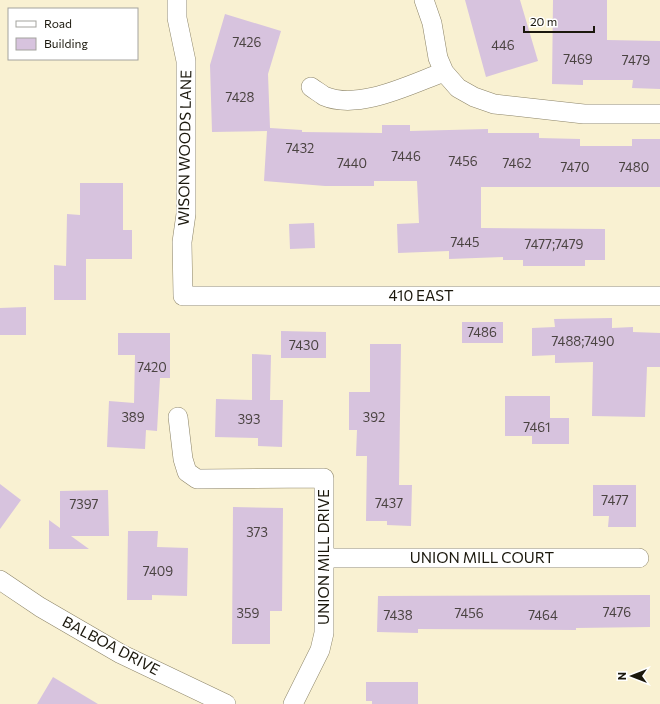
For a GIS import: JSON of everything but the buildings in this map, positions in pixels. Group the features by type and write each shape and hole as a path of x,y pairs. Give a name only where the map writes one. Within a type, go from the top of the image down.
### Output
{"street":[{"name":"WISON WOODS LANE","path":"177,0 177,18 186,61 186,214 182,242 182,296"},
{"path":"424,0 432,23 438,58 444,72 458,88 468,94 494,104 584,114 660,114"},
{"path":"311,87 325,96 344,100 361,100 375,97 444,72"},
{"name":"410 EAST","path":"182,296 660,296"},
{"name":"UNION MILL DRIVE","path":"178,417 183,459 187,472 197,479 324,478 324,633 320,650 293,704"},
{"name":"UNION MILL COURT","path":"324,558 639,558"},
{"name":"BALBOA DRIVE","path":"0,580 40,607 121,654 226,704"}]}
